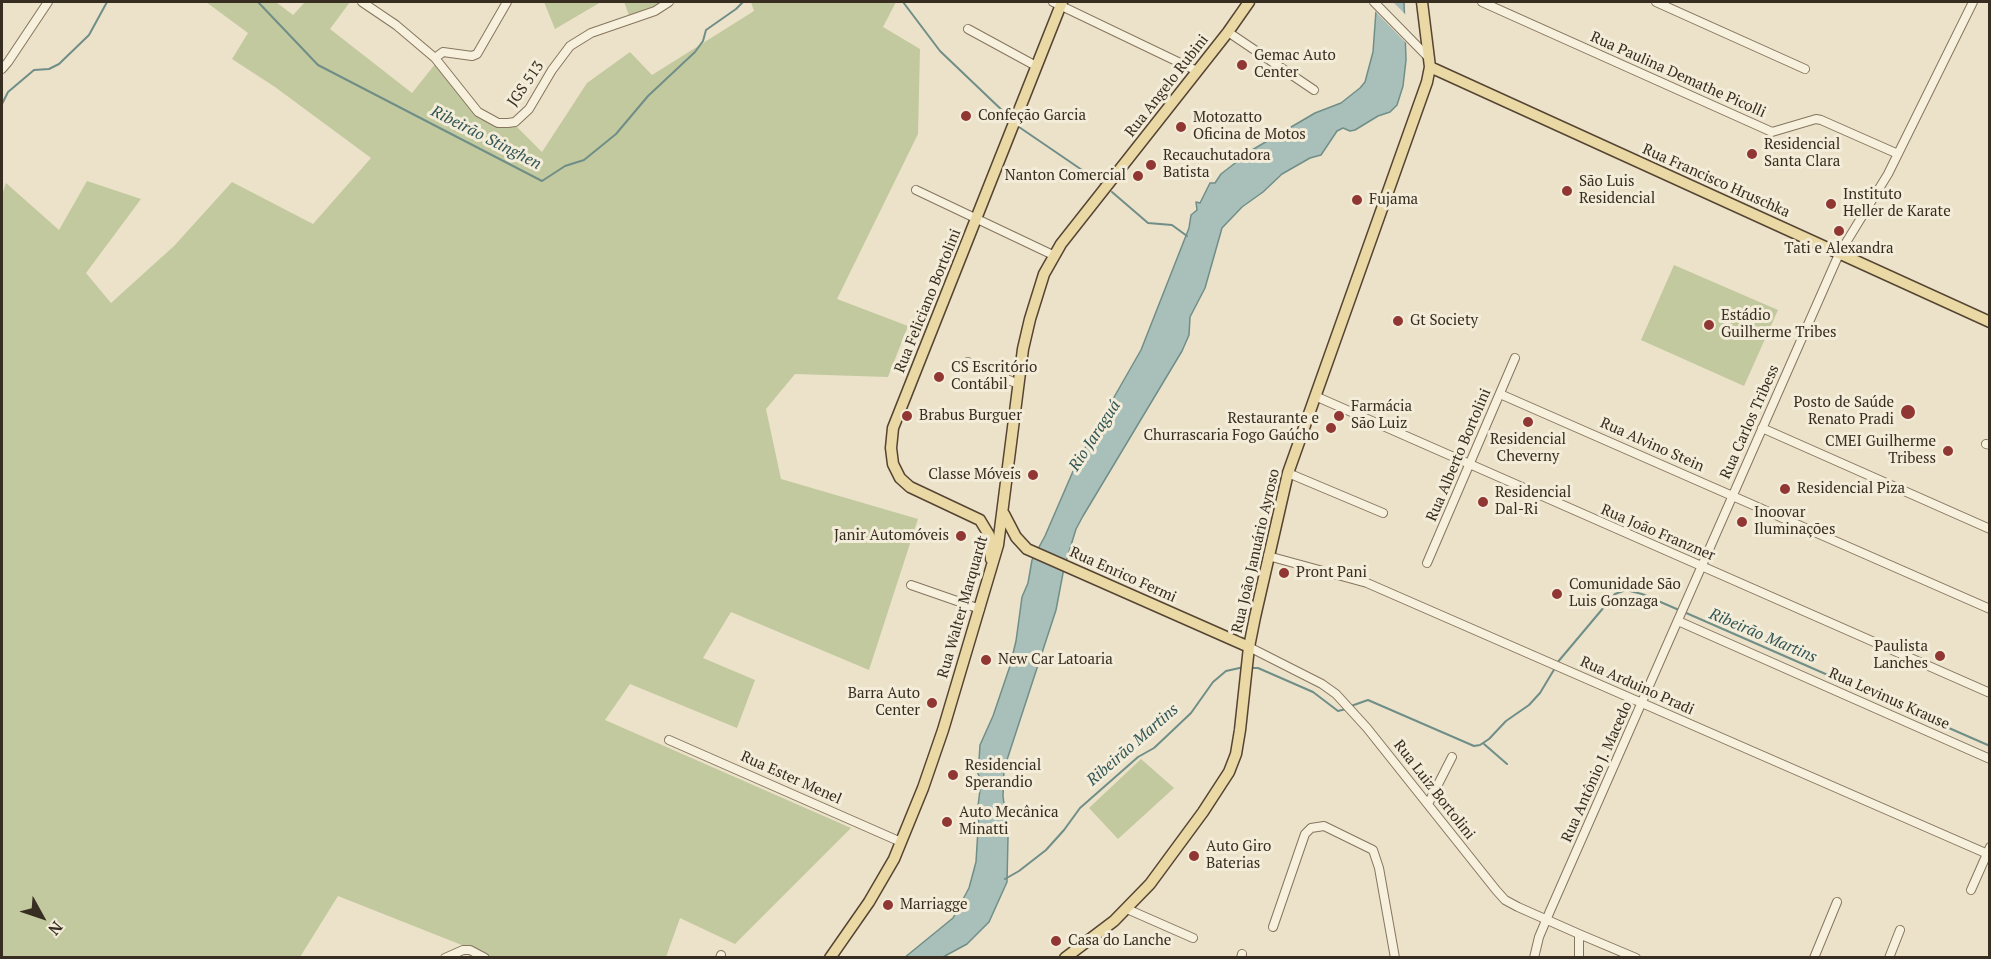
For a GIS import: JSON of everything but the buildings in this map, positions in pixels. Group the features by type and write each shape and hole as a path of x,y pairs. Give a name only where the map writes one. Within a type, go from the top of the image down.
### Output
{"main road":[{"name":"Rua Angelo Rubini","path":"1106,187 1249,2"},
{"name":"Rua João Januário Ayroso","path":"1065,957 1100,933 1155,878 1214,796 1229,772 1236,754 1249,647 1288,473 1423,98 1430,62 1422,2"},
{"name":"Rua Feliciano Bortolini","path":"980,520 910,487 900,478 893,464 891,448 893,428 977,219 1058,3"},
{"name":"Rua Francisco Hruschka","path":"1430,62 1989,322"},
{"name":"Rua Walter Marquardt","path":"831,957 885,877 932,765 998,544 1018,384 1030,319 1044,274 1053,255 1106,187"},
{"path":"991,572 991,540 980,520 992,519 1003,511"},
{"name":"Rua Enrico Fermi","path":"1003,511 1016,537 1029,550 1249,647"}],"street":[{"path":"2,69 48,2"},
{"name":"JGS 513","path":"362,2 396,25 435,58 478,112 498,123 515,122 529,109 552,70 570,46 591,33 646,15 669,2"},
{"path":"435,58 442,52 472,56 477,54 507,2"},
{"path":"1374,2 1416,44 1430,62"},
{"name":"Rua Paulina Demathe Picolli","path":"1482,2 1772,132 1816,119 1898,154"},
{"path":"1656,2 1805,69"},
{"name":"Rua Carlos Tribess","path":"1702,566 1839,254 1876,196 1973,2"},
{"path":"1058,3 1197,71"},
{"path":"968,29 1036,66"},
{"path":"1228,32 1314,90"},
{"path":"916,190 1053,255"},
{"name":"Rua Alberto Bortolini","path":"1427,563 1515,358"},
{"path":"968,362 1018,384"},
{"name":"Rua Alvino Stein","path":"1500,394 1989,609"},
{"name":"Rua João Franzner","path":"1315,396 1989,693"},
{"path":"1762,428 1989,529"},
{"path":"1288,473 1383,513"},
{"name":"Rua Arduino Pradi","path":"1268,556 1367,583 1988,852"},
{"name":"Rua Antônio J. Macedo","path":"1534,957 1546,920 1702,566"},
{"path":"911,585 980,609"},
{"name":"Rua Levinus Krause","path":"1681,615 1989,759"},
{"name":"Rua Luiz Bortolini","path":"1249,647 1322,684 1346,703 1505,900 1546,920 1636,957"},
{"name":"Rua Ester Menel","path":"669,740 901,842"},
{"path":"1428,804 1452,757"},
{"path":"1273,927 1305,834 1311,828 1324,826 1373,850 1379,868 1395,957"},
{"path":"1971,890 1988,852"},
{"path":"1814,957 1837,903"},
{"path":"1126,909 1193,938"},
{"path":"1892,957 1900,930"},
{"path":"1579,934 1579,957"},
{"path":"445,957 463,950 470,950 485,957"}],"green space":[{"path":"206,2 276,2 293,15 305,2 350,2 330,29 412,93 440,58 474,105 500,121 512,122 542,152 587,83 630,52 652,75 754,11 751,2 896,2 883,27 920,49 918,134 837,299 908,326 888,377 795,374 766,409 781,479 918,519 869,670 731,612 703,658 755,680 737,728 630,684 605,720 851,828 735,944 680,918 666,957 492,957 338,896 300,957 2,958 2,195 6,183 59,230 87,181 141,199 86,273 111,303 174,246 232,182 313,224 371,158 275,87 232,59 248,33"},
{"path":"544,2 601,2 555,29"},
{"path":"624,2 666,2 630,18"},
{"name":"Estádio Guilherme Tribes","path":"1674,265 1778,310 1744,386 1641,340"},
{"path":"1141,759 1174,788 1118,839 1089,808"}],"water":[{"name":"Rio Jaraguá","path":"1374,2 1404,2 1406,60 1403,86 1397,105 1390,112 1378,116 1355,130 1350,131 1343,128 1337,131 1321,155 1310,158 1282,174 1242,207 1222,228 1205,288 1190,317 1189,335 1182,351 1076,529 1064,568 1056,610 1004,769 1003,796 1008,837 1007,882 989,922 967,944 943,957 904,958 953,918 969,888 976,862 980,790 976,769 980,745 993,716 1010,666 1022,597 1028,583 1032,560 1077,462 1141,350 1189,228 1191,215 1197,210 1196,202 1200,203 1210,183 1215,183 1221,174 1252,150 1315,113 1341,103 1360,88 1365,82 1373,52 1376,11"}],"pier":[{"path":"1371,2 1393,2 1407,16 1409,46 1373,9"}],"waterway":[{"name":"Ribeirão Stinghen","path":"2,104 8,92 34,70 49,69 59,64 89,35 107,2"},
{"name":"Ribeirão Stinghen","path":"258,2 318,65 542,181 565,166 584,160 616,134 648,96 695,52 703,41 706,30 743,2"},
{"name":"Ribeirão Stinghen","path":"903,2 940,51 1006,114"},
{"name":"Ribeirão Stinghen","path":"1019,127 1104,185"},
{"name":"Ribeirão Stinghen","path":"1112,192 1148,223 1172,225 1187,236"},
{"name":"Ribeirão Martins","path":"1557,663 1615,594 1626,590 1642,594 1679,610"},
{"name":"Ribeirão Martins","path":"1684,612 1990,746"},
{"name":"Ribeirão Martins","path":"1005,879 1046,850 1080,808 1138,757 1154,748 1171,732 1191,713 1213,682 1226,671 1244,667"},
{"name":"Ribeirão Martins","path":"1249,668 1258,668 1313,692 1338,711 1346,709"},
{"name":"Ribeirão Martins","path":"1351,706 1368,700 1474,746 1480,745 1506,721 1529,705 1540,693 1555,668"},
{"path":"1484,744 1507,764"}],"place":[{"name":"Gemac Auto Center","path":"1242,65"},
{"name":"Confeção Garcia","path":"966,116"},
{"name":"Motozatto Oficina de Motos","path":"1181,127"},
{"name":"Residencial Santa Clara","path":"1752,154"},
{"name":"Recauchutadora Batista","path":"1151,165"},
{"name":"Nanton Comercial","path":"1138,176"},
{"name":"São Luis Residencial","path":"1567,191"},
{"name":"Fujama","path":"1357,200"},
{"name":"Instituto Heller de Karate","path":"1831,204"},
{"name":"Tati e Alexandra","path":"1839,231"},
{"name":"Gt Society","path":"1398,321"},
{"name":"Estádio Guilherme Tribes","path":"1709,325"},
{"name":"CS Escritório Contábil","path":"939,377"},
{"name":"Posto de Saúde Renato Pradi","path":"1908,412"},
{"name":"Brabus Burguer","path":"907,416"},
{"name":"Farmácia São Luiz","path":"1339,416"},
{"name":"Residencial Cheverny","path":"1528,422"},
{"name":"Restaurante e Churrascaria Fogo Gaúcho","path":"1331,428"},
{"name":"CMEI Guilherme Tribess","path":"1948,451"},
{"name":"Classe Móveis","path":"1033,475"},
{"name":"Residencial Piza","path":"1785,489"},
{"name":"Residencial Dal-Ri","path":"1483,502"},
{"name":"Inoovar Iluminações","path":"1742,522"},
{"name":"Janir Automóveis","path":"961,536"},
{"name":"Pront Pani","path":"1284,573"},
{"name":"Comunidade São Luis Gonzaga","path":"1557,594"},
{"name":"Paulista Lanches","path":"1940,656"},
{"name":"New Car Latoaria","path":"986,660"},
{"name":"Barra Auto Center","path":"932,703"},
{"name":"Residencial Sperandio","path":"953,775"},
{"name":"Auto Mecânica Minatti","path":"947,822"},
{"name":"Auto Giro Baterias","path":"1194,856"},
{"name":"Marriagge","path":"888,905"},
{"name":"Casa do Lanche","path":"1056,941"}]}
